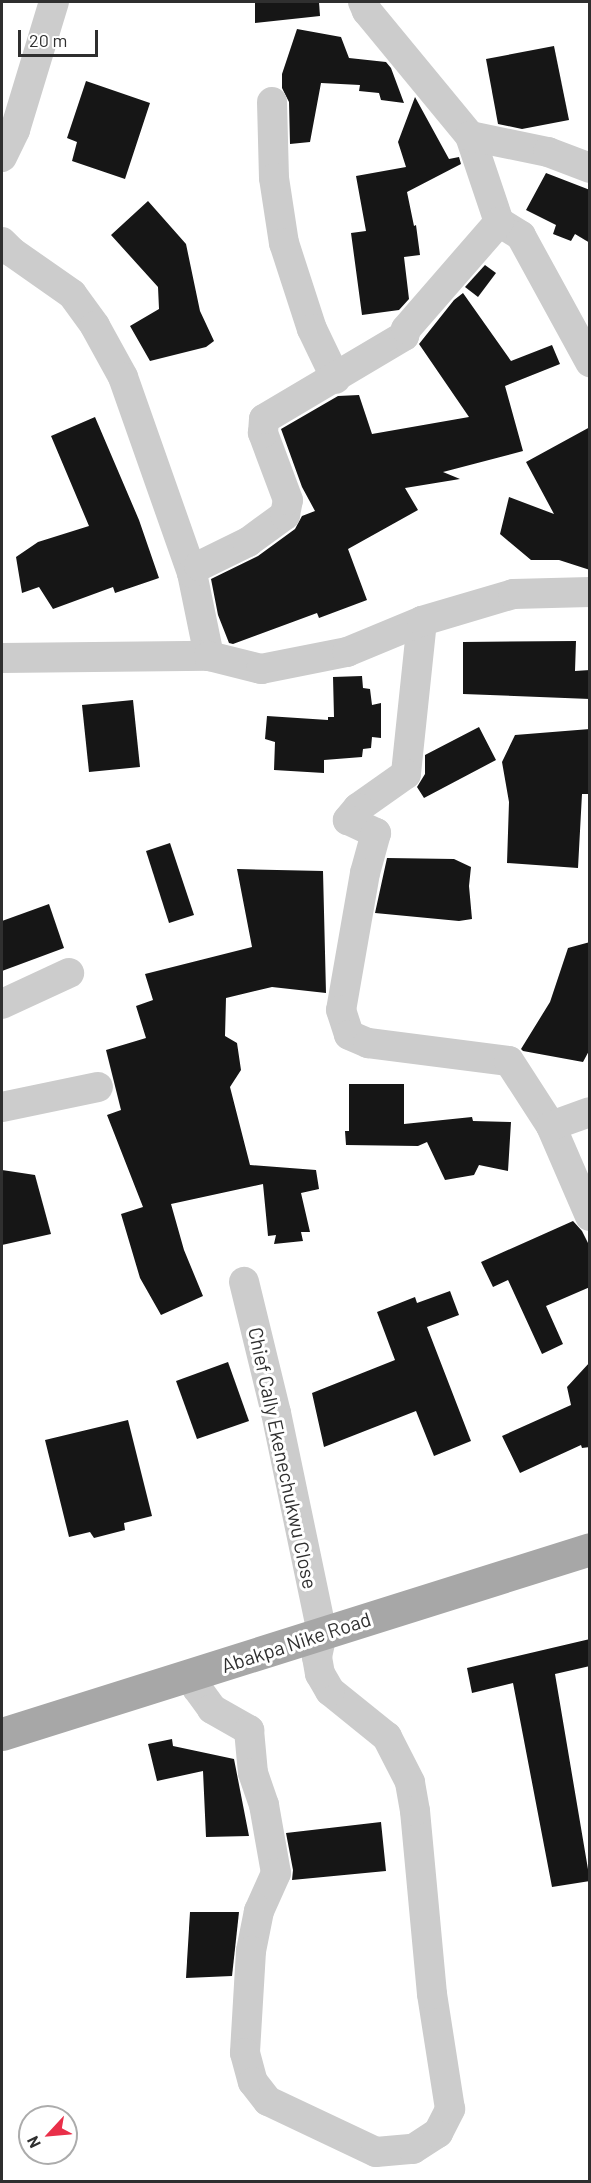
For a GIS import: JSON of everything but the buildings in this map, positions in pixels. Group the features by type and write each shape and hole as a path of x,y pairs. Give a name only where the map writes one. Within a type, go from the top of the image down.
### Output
{"main road":[{"name":"Abakpa Nike Road","path":"2,1734 590,1549"}],"street":[{"path":"2,157 15,130 54,2"},
{"path":"363,2 367,11 470,136 500,222 521,236 590,362"},
{"path":"272,102 274,178 284,243 312,329 336,379"},
{"path":"470,136 548,152 590,168"},
{"path":"192,573 199,566 248,542 285,516 288,500 263,432 264,419 336,379 404,336 406,328 500,222"},
{"path":"2,242 12,252 72,294 94,326 123,377 192,573 209,656"},
{"path":"2,658 209,656 261,669 308,662 347,652 422,621 513,594 590,591"},
{"path":"422,621 406,774 358,808 348,820 376,833 365,873 341,1010 349,1035 368,1043 509,1060 551,1126 590,1216"},
{"path":"2,1004 69,973"},
{"path":"2,1107 98,1087"},
{"path":"551,1126 590,1112"},
{"name":"Chief Cally Ekenechukwu Close","path":"193,1674 197,1688 212,1709 249,1730 253,1773 264,1805 276,1873 259,1911 251,1951 245,2053 253,2082 268,2101 376,2152 414,2149 438,2133 450,2109 432,1994 415,1811 410,1782 387,1737 330,1691 320,1674 317,1657 322,1634 276,1413 244,1282"}]}
